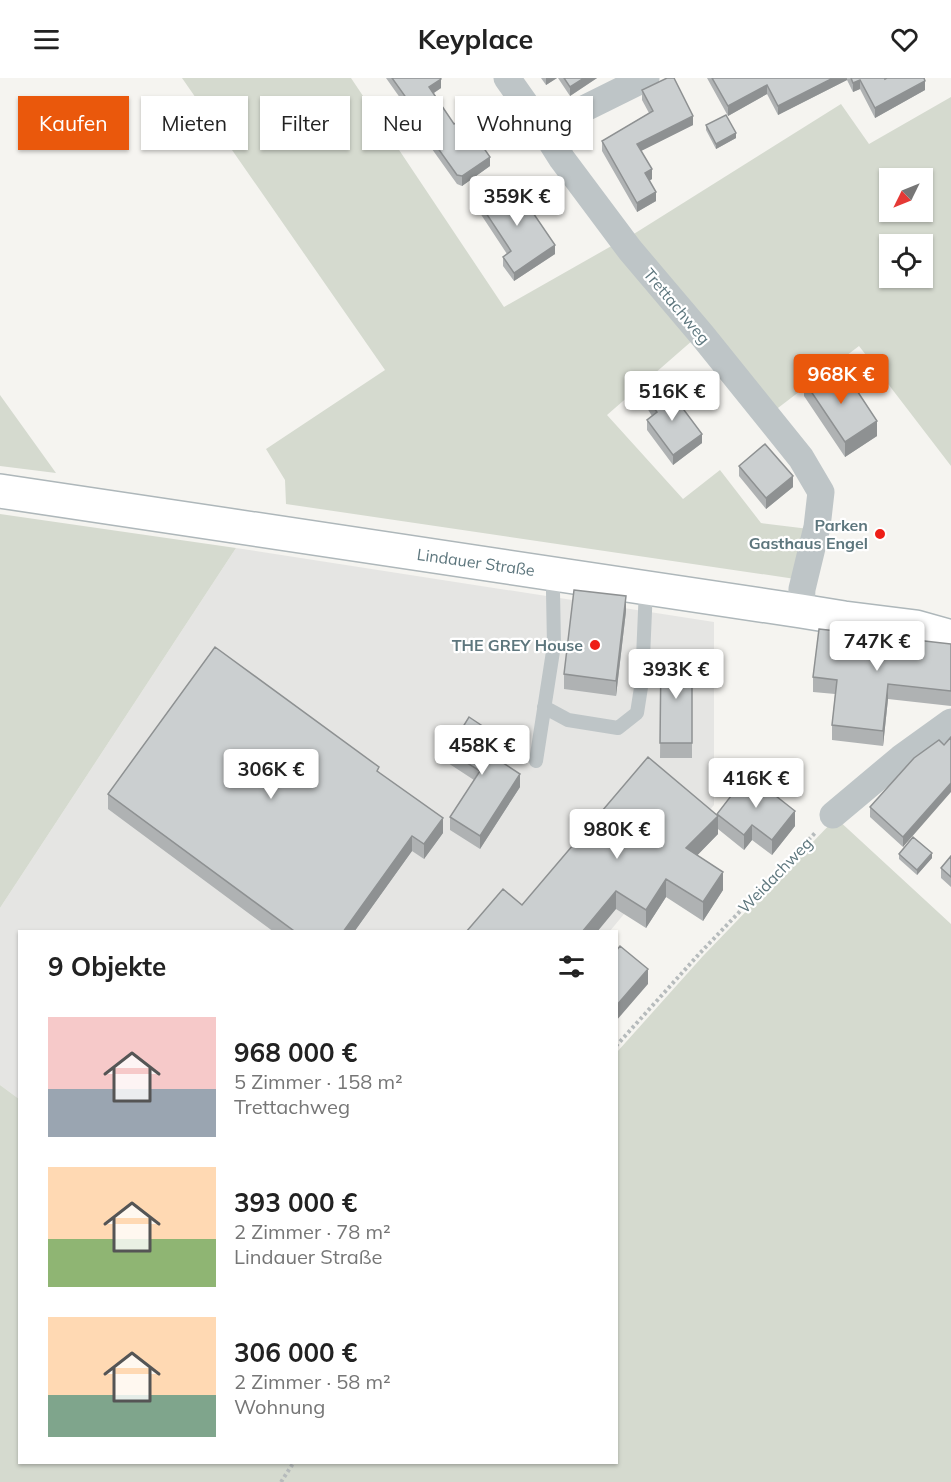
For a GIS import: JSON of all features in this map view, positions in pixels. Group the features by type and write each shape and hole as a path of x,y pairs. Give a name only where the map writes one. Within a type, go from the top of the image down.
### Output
{"main road":[{"name":"Lindauer Straße","path":"0,491 916,627 951,637"}],"street":[{"name":"Trettachweg","path":"507,78 520,96"},
{"path":"593,104 646,78"},
{"name":"Trettachweg","path":"556,150 630,250 801,458 821,492 817,527 802,589 801,611"},
{"path":"833,815 901,758 951,722"}],"lane":[{"path":"536,760 554,645 555,574"},
{"path":"544,707 568,720 618,728 637,713 642,681 646,588"}],"path":[{"name":"Weidachweg","path":"618,1044 700,953 833,815"},
{"path":"281,1482 293,1464"}],"shaded area":[{"path":"182,78 351,78 363,96 362,150 399,150 504,307 615,244 693,340 607,415 683,499 720,470 761,523 809,529 802,580 286,504 285,480 266,449 385,370 232,150 248,150 248,96 195,96"},
{"path":"951,97 951,466 859,346 774,411 629,237 841,104 869,144"},
{"path":"0,395 56,473 0,466"},
{"path":"0,514 236,548 0,908"},
{"path":"236,548 714,622 714,805 611,930 18,930 18,1098 0,1085 0,908"},
{"path":"836,818 951,924 951,1482 0,1482 0,1085 18,1098 18,1464 618,1464 618,1051 703,956"}],"building":[{"path":"392,78 441,79 429,87 435,96 405,96"},
{"path":"564,78 584,78 570,87"},
{"path":"667,78 674,78 693,116 637,144 652,169 645,173 656,192 637,203 602,141 653,111 642,90"},
{"path":"712,78 833,78 778,106 767,85 728,106"},
{"path":"851,78 924,78 925,81 875,108 860,80 853,83"},
{"path":"443,108 455,123 455,150 485,150 490,157 462,176 457,175 439,150 443,150"},
{"path":"726,115 736,133 716,144 706,125"},
{"path":"512,182 555,245 514,273 503,257 511,251 480,204"},
{"path":"824,368 837,388 850,380 877,421 845,442 804,381"},
{"path":"662,387 672,401 675,398 702,434 673,455 647,420 657,412 647,399"},
{"path":"765,444 793,476 766,498 739,466"},
{"path":"574,590 626,596 616,681 564,674"},
{"path":"819,629 951,644 951,691 888,684 883,731 832,725 837,680 813,677"},
{"path":"215,647 379,767 377,771 443,818 424,844 412,836 344,930 293,930 108,794"},
{"path":"661,656 692,657 692,743 660,743"},
{"path":"469,717 508,743 497,759 520,774 480,836 450,817 480,771 448,751"},
{"path":"951,737 951,783 903,837 870,807 914,758 939,740 944,745"},
{"path":"648,757 718,816 686,848 723,872 703,902 666,879 646,910 616,891 584,930 468,930 503,889 522,905"},
{"path":"748,774 795,811 772,840 752,825 744,835 717,814"},
{"path":"913,837 932,853 917,870 899,854"},
{"path":"951,856 951,877 941,868"},
{"path":"620,946 648,969 618,1004 618,948"}],"place":[{"name":"Parken Gasthaus Engel","path":"880,534"},
{"name":"THE GREY House","path":"595,645"}]}
